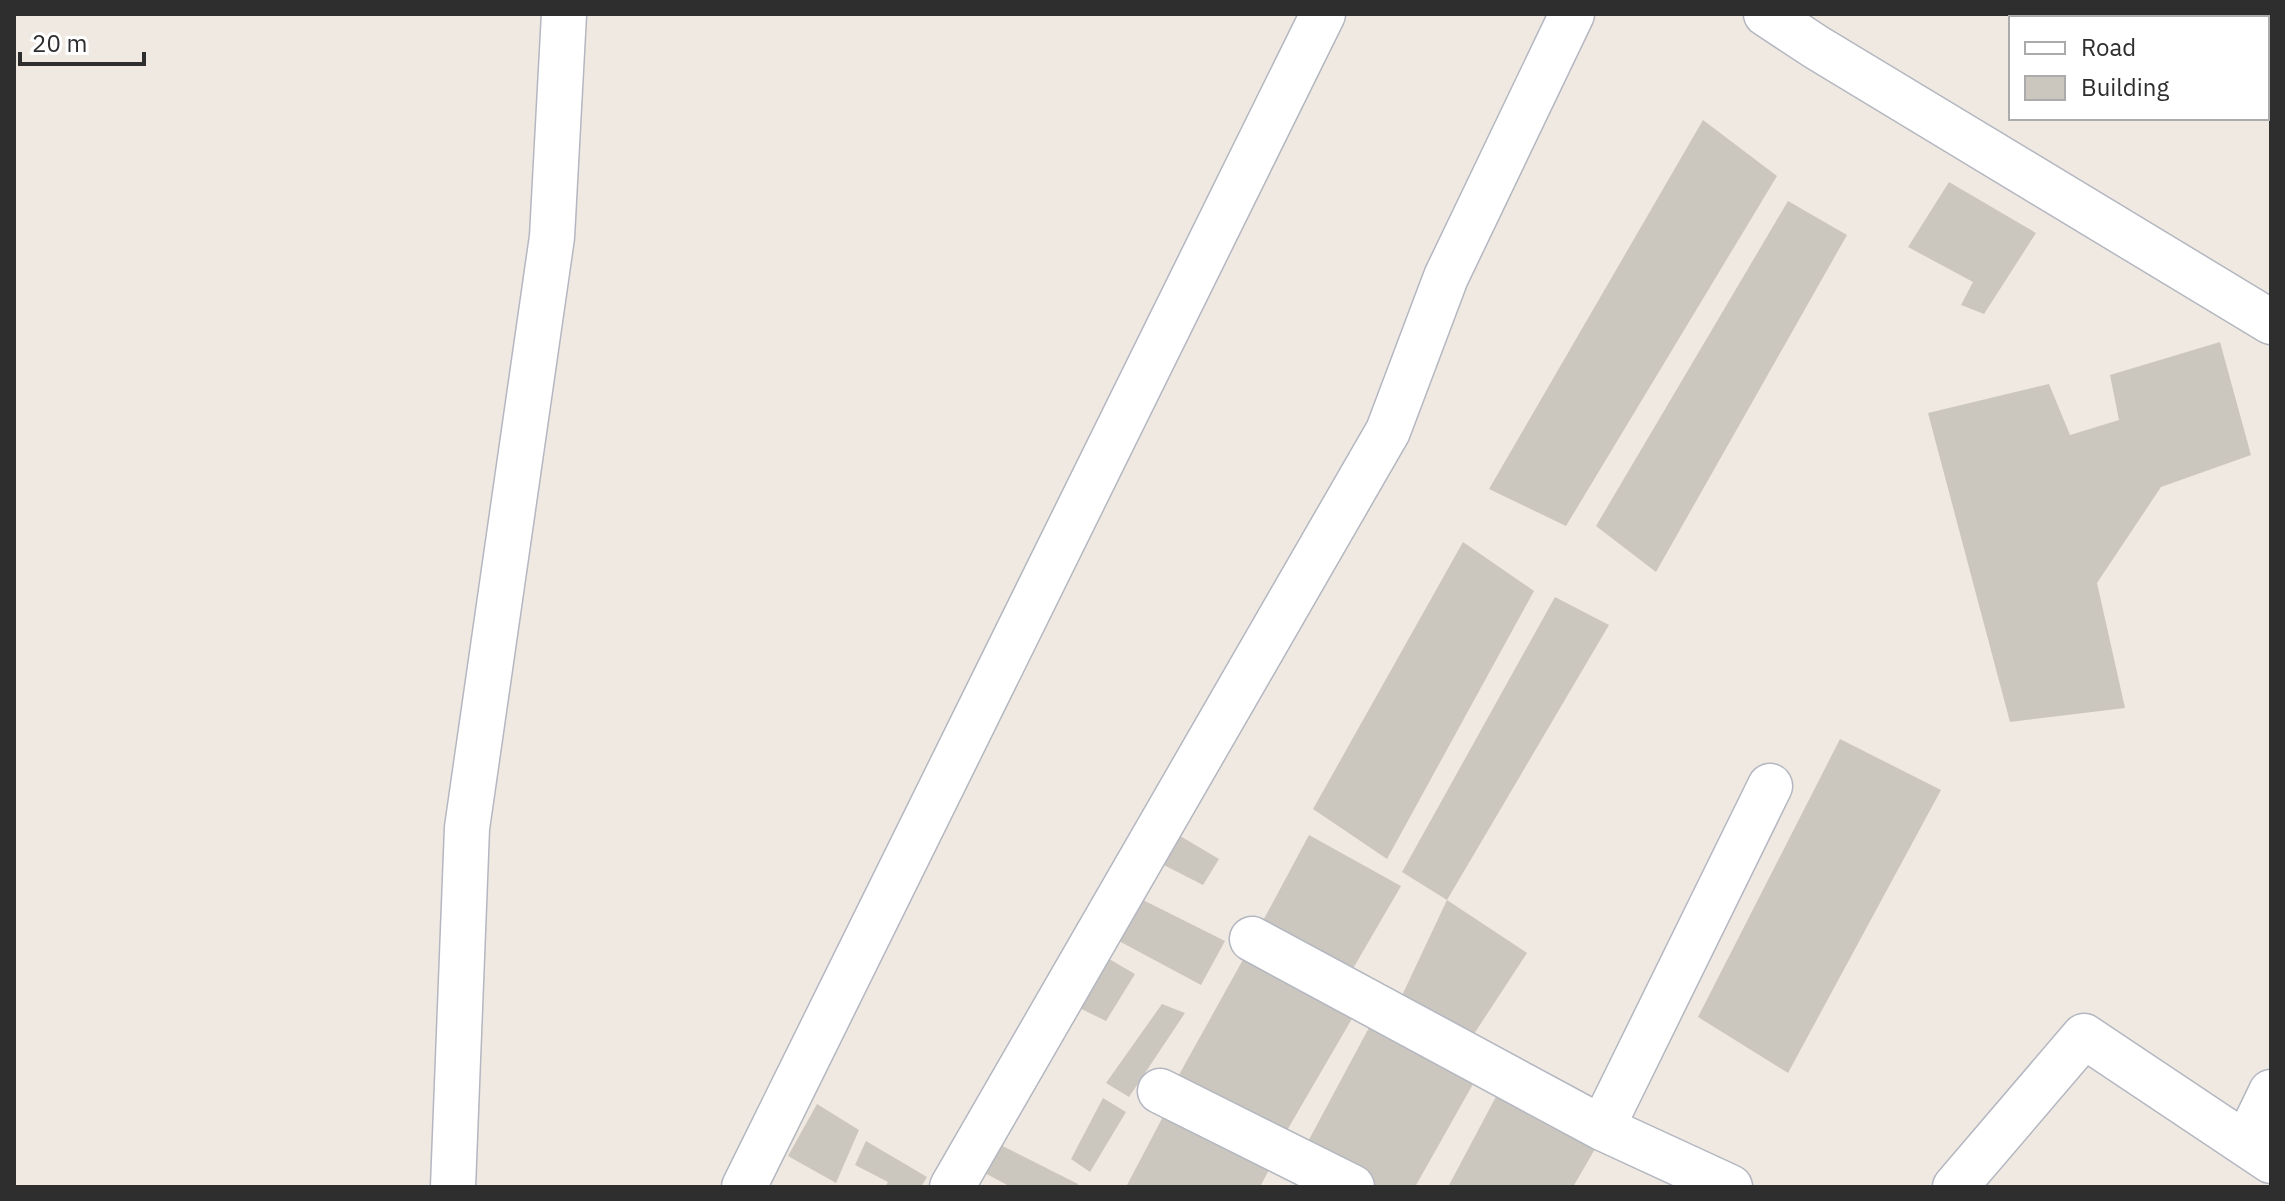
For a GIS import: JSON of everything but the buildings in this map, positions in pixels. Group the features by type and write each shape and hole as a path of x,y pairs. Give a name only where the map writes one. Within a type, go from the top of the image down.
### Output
{"street":[{"path":"453,1187 467,828 552,237 564,14"},
{"path":"744,1187 1323,14"},
{"path":"952,1187 1388,431 1446,277 1572,14"},
{"path":"1766,14 2271,322"},
{"path":"1602,1128 1770,786"},
{"path":"1252,939 1602,1128 1730,1187"},
{"path":"1955,1187 2084,1036 2258,1153 2271,1092"},
{"path":"1160,1091 1352,1187"}]}
